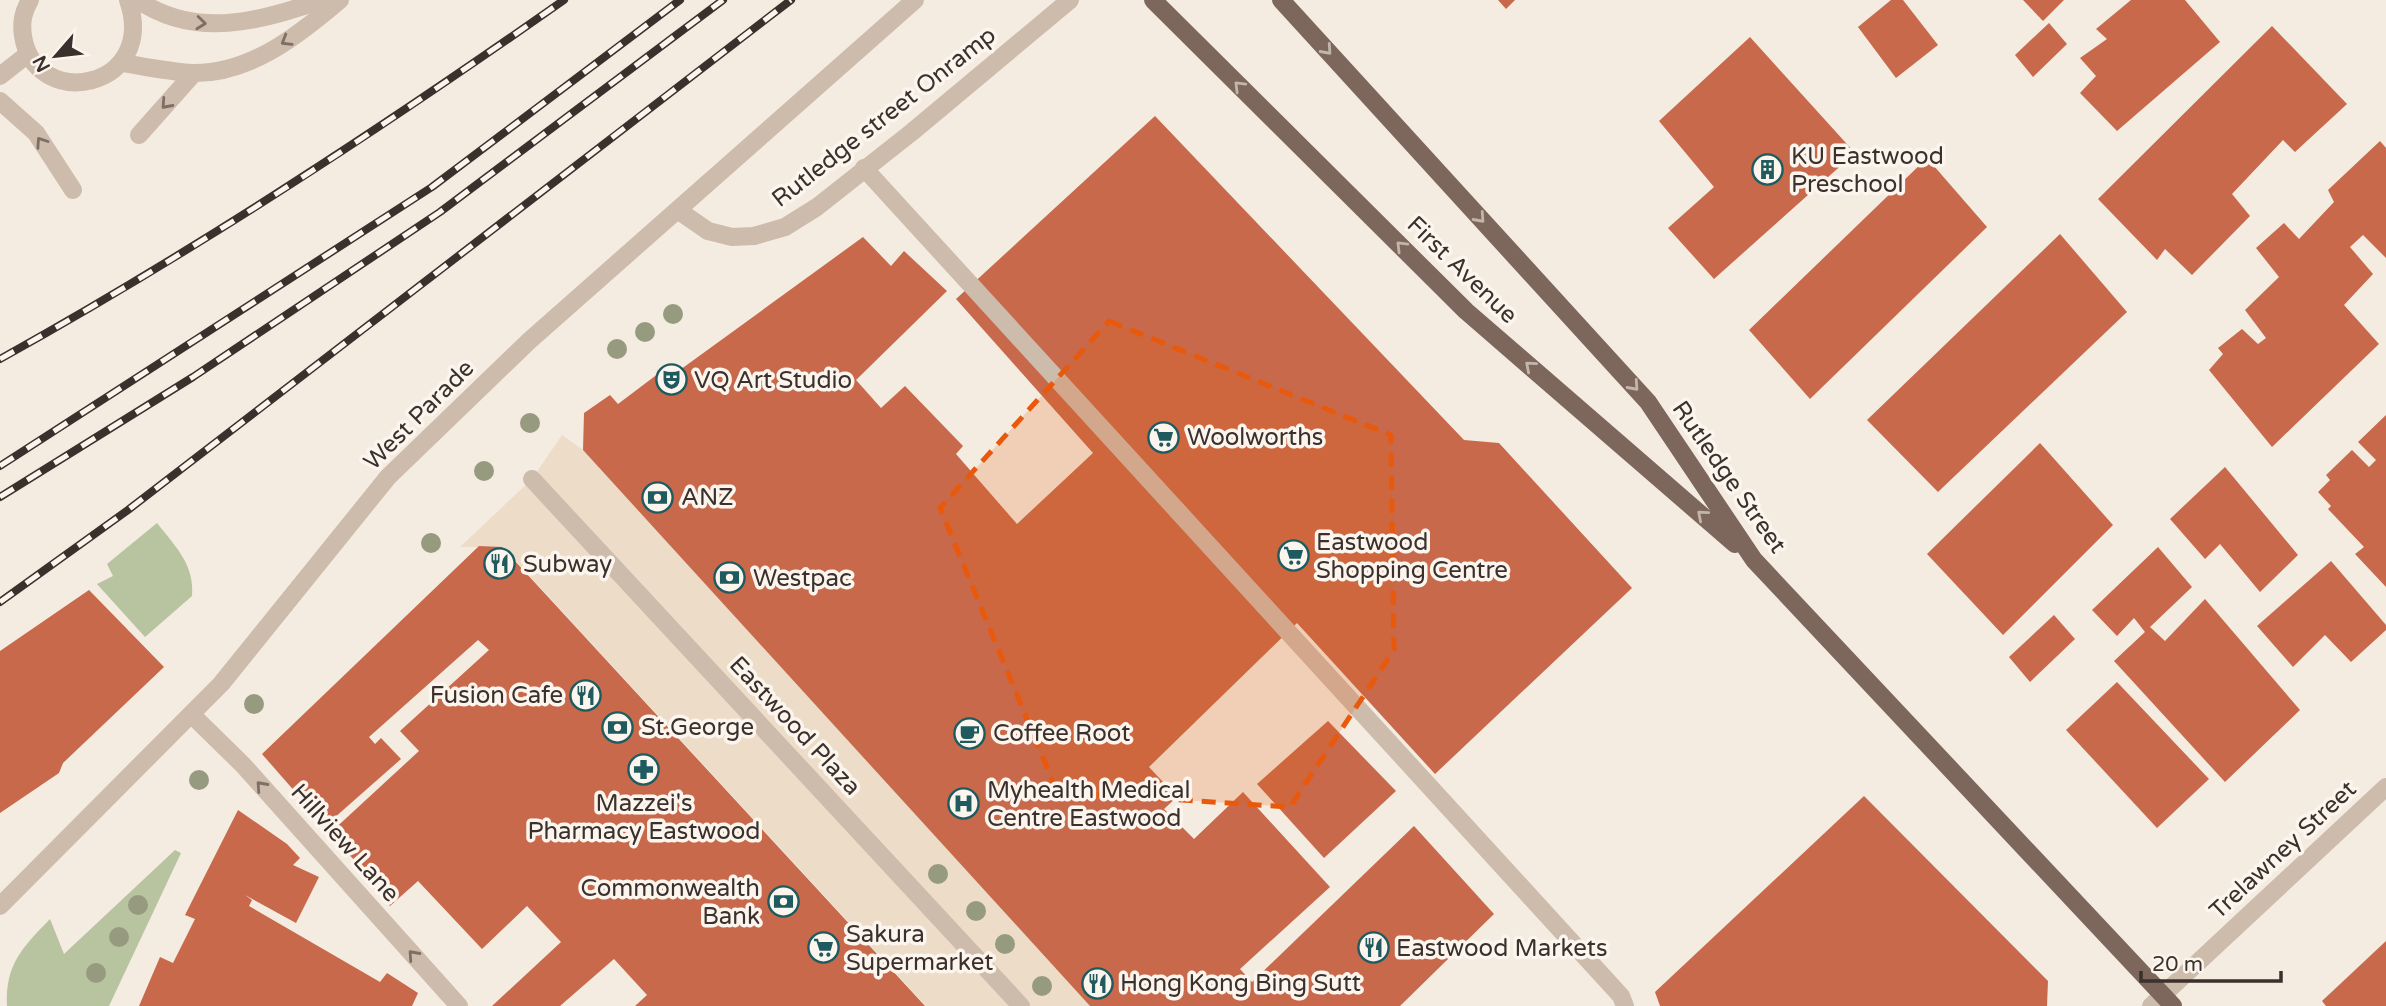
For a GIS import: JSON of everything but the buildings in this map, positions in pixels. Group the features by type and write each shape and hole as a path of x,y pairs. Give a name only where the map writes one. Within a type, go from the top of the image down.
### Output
{"main road":[{"name":"First Avenue","path":"1153,0 1466,311 1754,560"},
{"name":"Rutledge Street","path":"1281,0 1648,402 1754,560 2162,1002"}],"street":[{"path":"30,0 21,24 28,54 48,75 65,82 98,79 123,63 135,28 128,0"},
{"path":"138,0 176,20 207,24 235,24 321,0"},
{"path":"123,63 194,73 221,70 252,61 306,30 340,0"},
{"name":"West Parade","path":"0,906 192,715 249,652 288,598 388,477 529,341 915,0"},
{"name":"Rutledge street Onramp","path":"679,211 708,232 732,237 754,236 785,227 817,207 912,132 1070,0"},
{"path":"0,76 28,54"},
{"path":"139,135 194,73"},
{"path":"0,101 36,133 73,190"},
{"path":"864,168 1621,996 1625,1006"},
{"name":"Eastwood Plaza","path":"532,479 1021,1006"},
{"name":"Hillview Lane","path":"192,715 243,765 443,999 459,1006"},
{"name":"Trelawney Street","path":"2162,1002 2386,787"}],"highlighted area":[{"path":"1109,321 1391,435 1394,650 1290,807 1057,792 940,508"}],"green space":[{"path":"157,523 187,565 192,596 145,637 97,584 113,576 107,564"},
{"path":"175,850 181,853 109,1006 7,1006 7,991 13,967 24,948 50,919 64,954"}],"shaded area":[{"path":"562,435 583,450 1091,1006 926,1006 503,547 460,547 532,479"}],"railway":[{"path":"0,359 145,275 287,187 564,0"},
{"path":"0,466 432,187 680,0"},
{"path":"0,497 193,377 440,212 723,0"},
{"path":"0,602 128,510 791,0"}],"place":[{"name":"KU Eastwood Preschool","path":"1768,170"},
{"name":"VQ Art Studio","path":"671,380"},
{"name":"Woolworths","path":"1164,437"},
{"name":"ANZ","path":"658,497"},
{"name":"Eastwood Shopping Centre","path":"1293,556"},
{"name":"Subway","path":"500,564"},
{"name":"Westpac","path":"730,578"},
{"name":"Fusion Cafe","path":"586,695"},
{"name":"St.George","path":"618,727"},
{"name":"Coffee Root","path":"970,733"},
{"name":"Mazzei's Pharmacy Eastwood","path":"644,769"},
{"name":"Myhealth Medical Centre Eastwood","path":"964,804"},
{"name":"Commonwealth Bank","path":"783,902"},
{"name":"Sakura Supermarket","path":"823,948"},
{"name":"Eastwood Markets","path":"1373,948"},
{"name":"Hong Kong Bing Sutt","path":"1097,983"}]}
